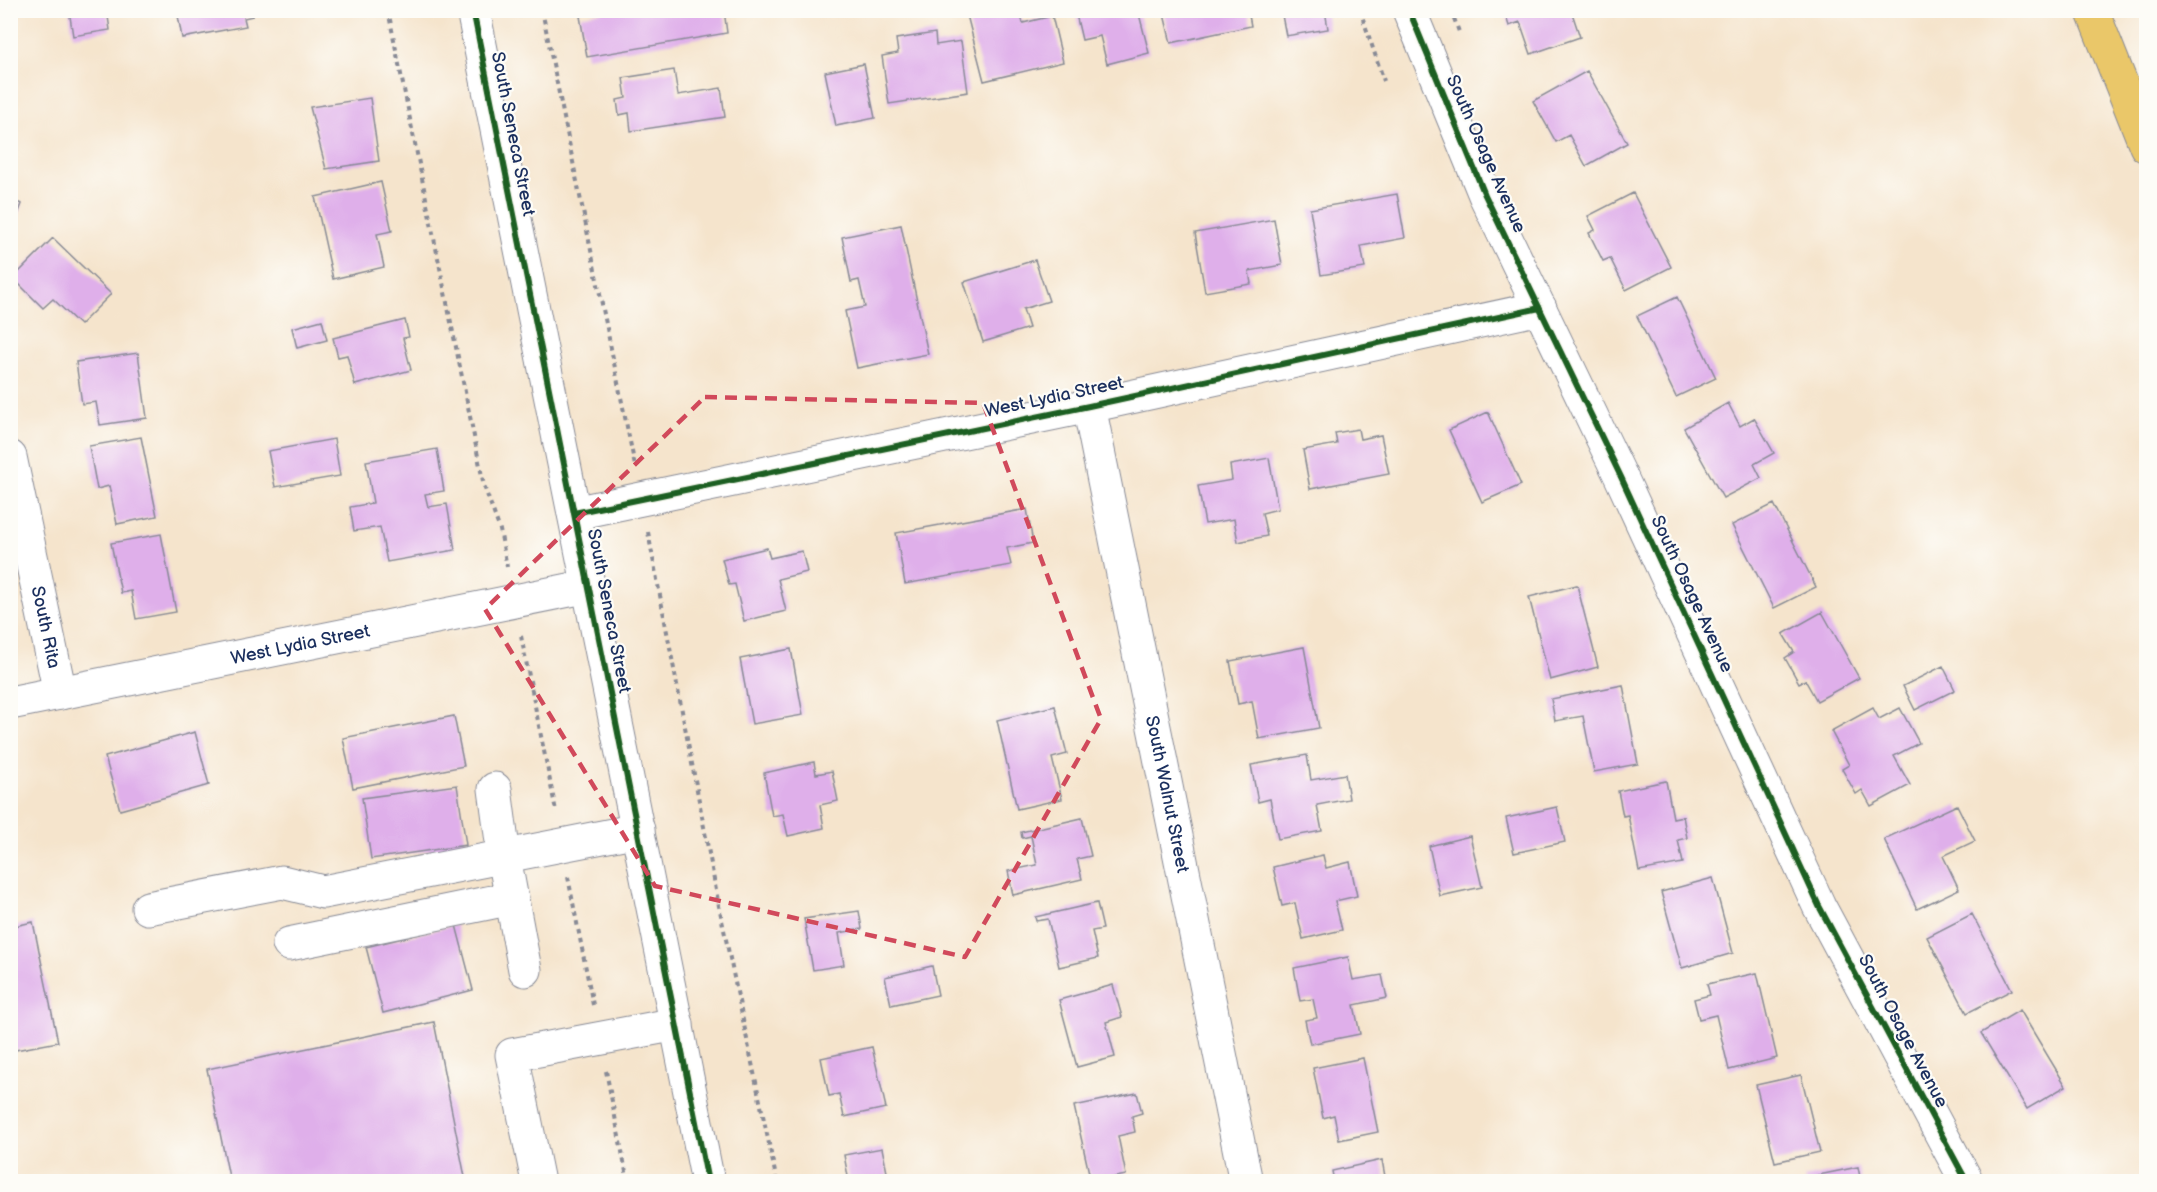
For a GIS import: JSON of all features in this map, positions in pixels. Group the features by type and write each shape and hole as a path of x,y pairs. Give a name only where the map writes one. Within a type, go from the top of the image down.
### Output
{"main road":[{"path":"2092,10 2146,146"}],"street":[{"name":"South Seneca Street","path":"473,10 708,1182"},
{"name":"South Osage Avenue","path":"1409,10 1485,195 1621,477 1819,906 1967,1182"},
{"name":"West Lydia Street","path":"574,513 1089,406 1540,308"},
{"name":"South Walnut Street","path":"1089,406 1246,1182"},
{"name":"South Rita","path":"10,457 60,693"},
{"name":"West Lydia Street","path":"10,703 589,586"},
{"path":"495,789 504,856 525,969"},
{"path":"148,908 282,882 323,892 638,830"},
{"path":"289,944 512,898"},
{"path":"538,1182 512,1055 676,1024"}],"path":[{"path":"542,10 642,499 719,906 777,1182"},
{"path":"1360,10 1384,81"}],"highlighted area":[{"path":"705,397 983,403 1101,719 965,957 655,886 485,609"}],"building":[{"path":"69,10 107,10 110,30 73,36"},
{"path":"177,10 252,10 253,16 244,18 246,26 182,38"},
{"path":"610,10 724,10 727,33 587,57 580,16"},
{"path":"983,10 1000,10 1001,17 1020,12 1023,23 1052,16 1063,62 984,81 967,15"},
{"path":"1075,10 1138,10 1149,53 1107,64 1100,36 1082,40"},
{"path":"1163,10 1248,10 1251,26 1171,43"},
{"path":"1281,10 1325,10 1328,29 1286,36"},
{"path":"1504,10 1571,10 1580,37 1531,54 1520,22 1509,26"},
{"path":"935,33 936,45 961,41 968,92 889,104 882,56 898,53 896,39"},
{"path":"864,64 875,118 836,126 825,72"},
{"path":"674,70 678,95 721,88 725,117 631,131 629,113 619,115 617,100 626,98 623,78"},
{"path":"1587,71 1627,143 1586,166 1569,135 1556,142 1533,101"},
{"path":"370,98 379,161 326,169 310,107"},
{"path":"381,182 392,231 377,234 384,267 333,279 315,197"},
{"path":"1633,193 1671,267 1626,290 1610,258 1603,261 1589,233 1595,230 1588,216"},
{"path":"1397,194 1405,238 1361,246 1365,268 1321,275 1310,209"},
{"path":"10,200 22,204 11,232 10,232"},
{"path":"1274,219 1282,265 1249,271 1251,284 1205,292 1195,233"},
{"path":"901,225 928,354 857,368 845,311 865,307 859,280 851,282 842,237"},
{"path":"53,238 111,294 80,325 53,299 43,308 13,278"},
{"path":"1035,260 1049,301 1023,309 1029,328 983,342 964,282"},
{"path":"1677,297 1716,378 1676,397 1637,316"},
{"path":"322,320 327,340 297,348 292,328"},
{"path":"405,320 409,337 403,338 411,370 355,385 347,355 338,357 333,338"},
{"path":"138,353 147,418 100,425 96,402 82,404 76,362"},
{"path":"1728,403 1740,426 1754,418 1774,453 1754,464 1761,478 1723,498 1684,428"},
{"path":"1488,412 1521,485 1482,502 1449,430"},
{"path":"1358,429 1360,439 1381,435 1389,474 1310,489 1303,450 1337,444 1335,433"},
{"path":"141,437 157,516 117,524 109,486 97,489 89,446"},
{"path":"334,439 340,476 275,487 268,451"},
{"path":"437,449 444,491 425,494 428,507 447,504 455,550 387,562 380,527 354,531 350,507 373,503 366,461"},
{"path":"1269,458 1278,509 1262,513 1267,536 1238,542 1234,519 1205,524 1198,486 1232,480 1230,465"},
{"path":"1774,504 1816,587 1774,608 1732,525"},
{"path":"1027,509 1033,543 1007,548 1011,565 905,584 896,533"},
{"path":"161,534 176,612 136,619 131,591 121,593 111,543"},
{"path":"767,548 770,558 802,551 807,572 778,579 786,611 744,621 735,584 729,585 722,559"},
{"path":"1577,585 1598,667 1550,680 1529,597"},
{"path":"1822,612 1859,678 1817,701 1805,680 1799,683 1785,658 1794,652 1783,634"},
{"path":"1304,647 1319,728 1259,739 1252,701 1238,704 1230,661"},
{"path":"791,649 803,715 752,724 740,659"},
{"path":"1943,666 1955,690 1915,710 1903,686"},
{"path":"1623,685 1638,764 1594,772 1583,716 1555,721 1551,699"},
{"path":"1055,706 1067,754 1052,758 1062,799 1017,809 997,720"},
{"path":"1873,708 1879,719 1900,708 1919,743 1894,756 1910,785 1871,806 1862,790 1856,794 1842,769 1849,765 1831,731"},
{"path":"454,716 464,766 353,788 343,738"},
{"path":"195,732 209,785 120,810 105,757"},
{"path":"1307,755 1311,780 1345,774 1349,799 1317,805 1322,831 1278,839 1270,799 1258,802 1251,765"},
{"path":"814,762 816,774 832,771 838,801 820,805 824,828 788,836 783,814 772,816 764,773"},
{"path":"1666,781 1673,818 1683,816 1687,838 1678,840 1683,863 1639,871 1628,815 1623,816 1618,791"},
{"path":"457,785 466,845 371,859 362,798"},
{"path":"1957,805 1975,841 1943,856 1959,889 1917,909 1884,839"},
{"path":"1557,807 1565,842 1514,853 1506,818"},
{"path":"1082,818 1091,856 1077,859 1082,879 1013,895 1008,871 1037,865 1031,836 1022,838 1021,832"},
{"path":"1470,836 1482,887 1440,896 1429,846"},
{"path":"1323,855 1326,868 1350,862 1357,896 1335,901 1342,930 1303,939 1295,903 1282,906 1273,867"},
{"path":"1713,878 1733,953 1682,968 1661,892"},
{"path":"1097,903 1103,929 1092,931 1098,958 1059,967 1048,919 1036,921 1035,917"},
{"path":"859,911 862,929 839,933 844,965 813,970 804,919"},
{"path":"1972,914 2012,990 1967,1013 1927,937"},
{"path":"33,922 58,1042 10,1051 10,927"},
{"path":"456,925 473,990 383,1013 366,947"},
{"path":"1348,957 1353,980 1382,975 1387,998 1354,1005 1360,1034 1310,1044 1305,1020 1317,1018 1313,999 1300,1001 1294,968"},
{"path":"932,966 938,995 891,1005 885,977"},
{"path":"1757,973 1777,1058 1729,1070 1716,1015 1699,1019 1694,999 1710,995 1707,984"},
{"path":"1113,985 1122,1017 1106,1022 1115,1057 1077,1067 1059,1000"},
{"path":"2020,1010 2066,1086 2027,1109 1981,1033"},
{"path":"434,1022 466,1182 230,1182 207,1069"},
{"path":"872,1047 886,1108 844,1117 839,1094 829,1096 821,1058"},
{"path":"1363,1058 1378,1132 1339,1140 1334,1115 1323,1118 1313,1068"},
{"path":"1801,1075 1820,1152 1775,1162 1756,1085"},
{"path":"1137,1093 1142,1113 1132,1116 1135,1132 1118,1136 1126,1175 1091,1182 1074,1106"},
{"path":"882,1148 889,1182 849,1182 844,1155"},
{"path":"1382,1160 1386,1182 1334,1182 1332,1171"},
{"path":"1858,1167 1861,1182 1805,1182 1804,1178"}],"cycle path":[{"path":"473,10 708,1182"},
{"path":"1409,10 1485,195 1621,477 1819,906 1967,1182"},
{"path":"574,513 1089,406 1540,308"}]}
